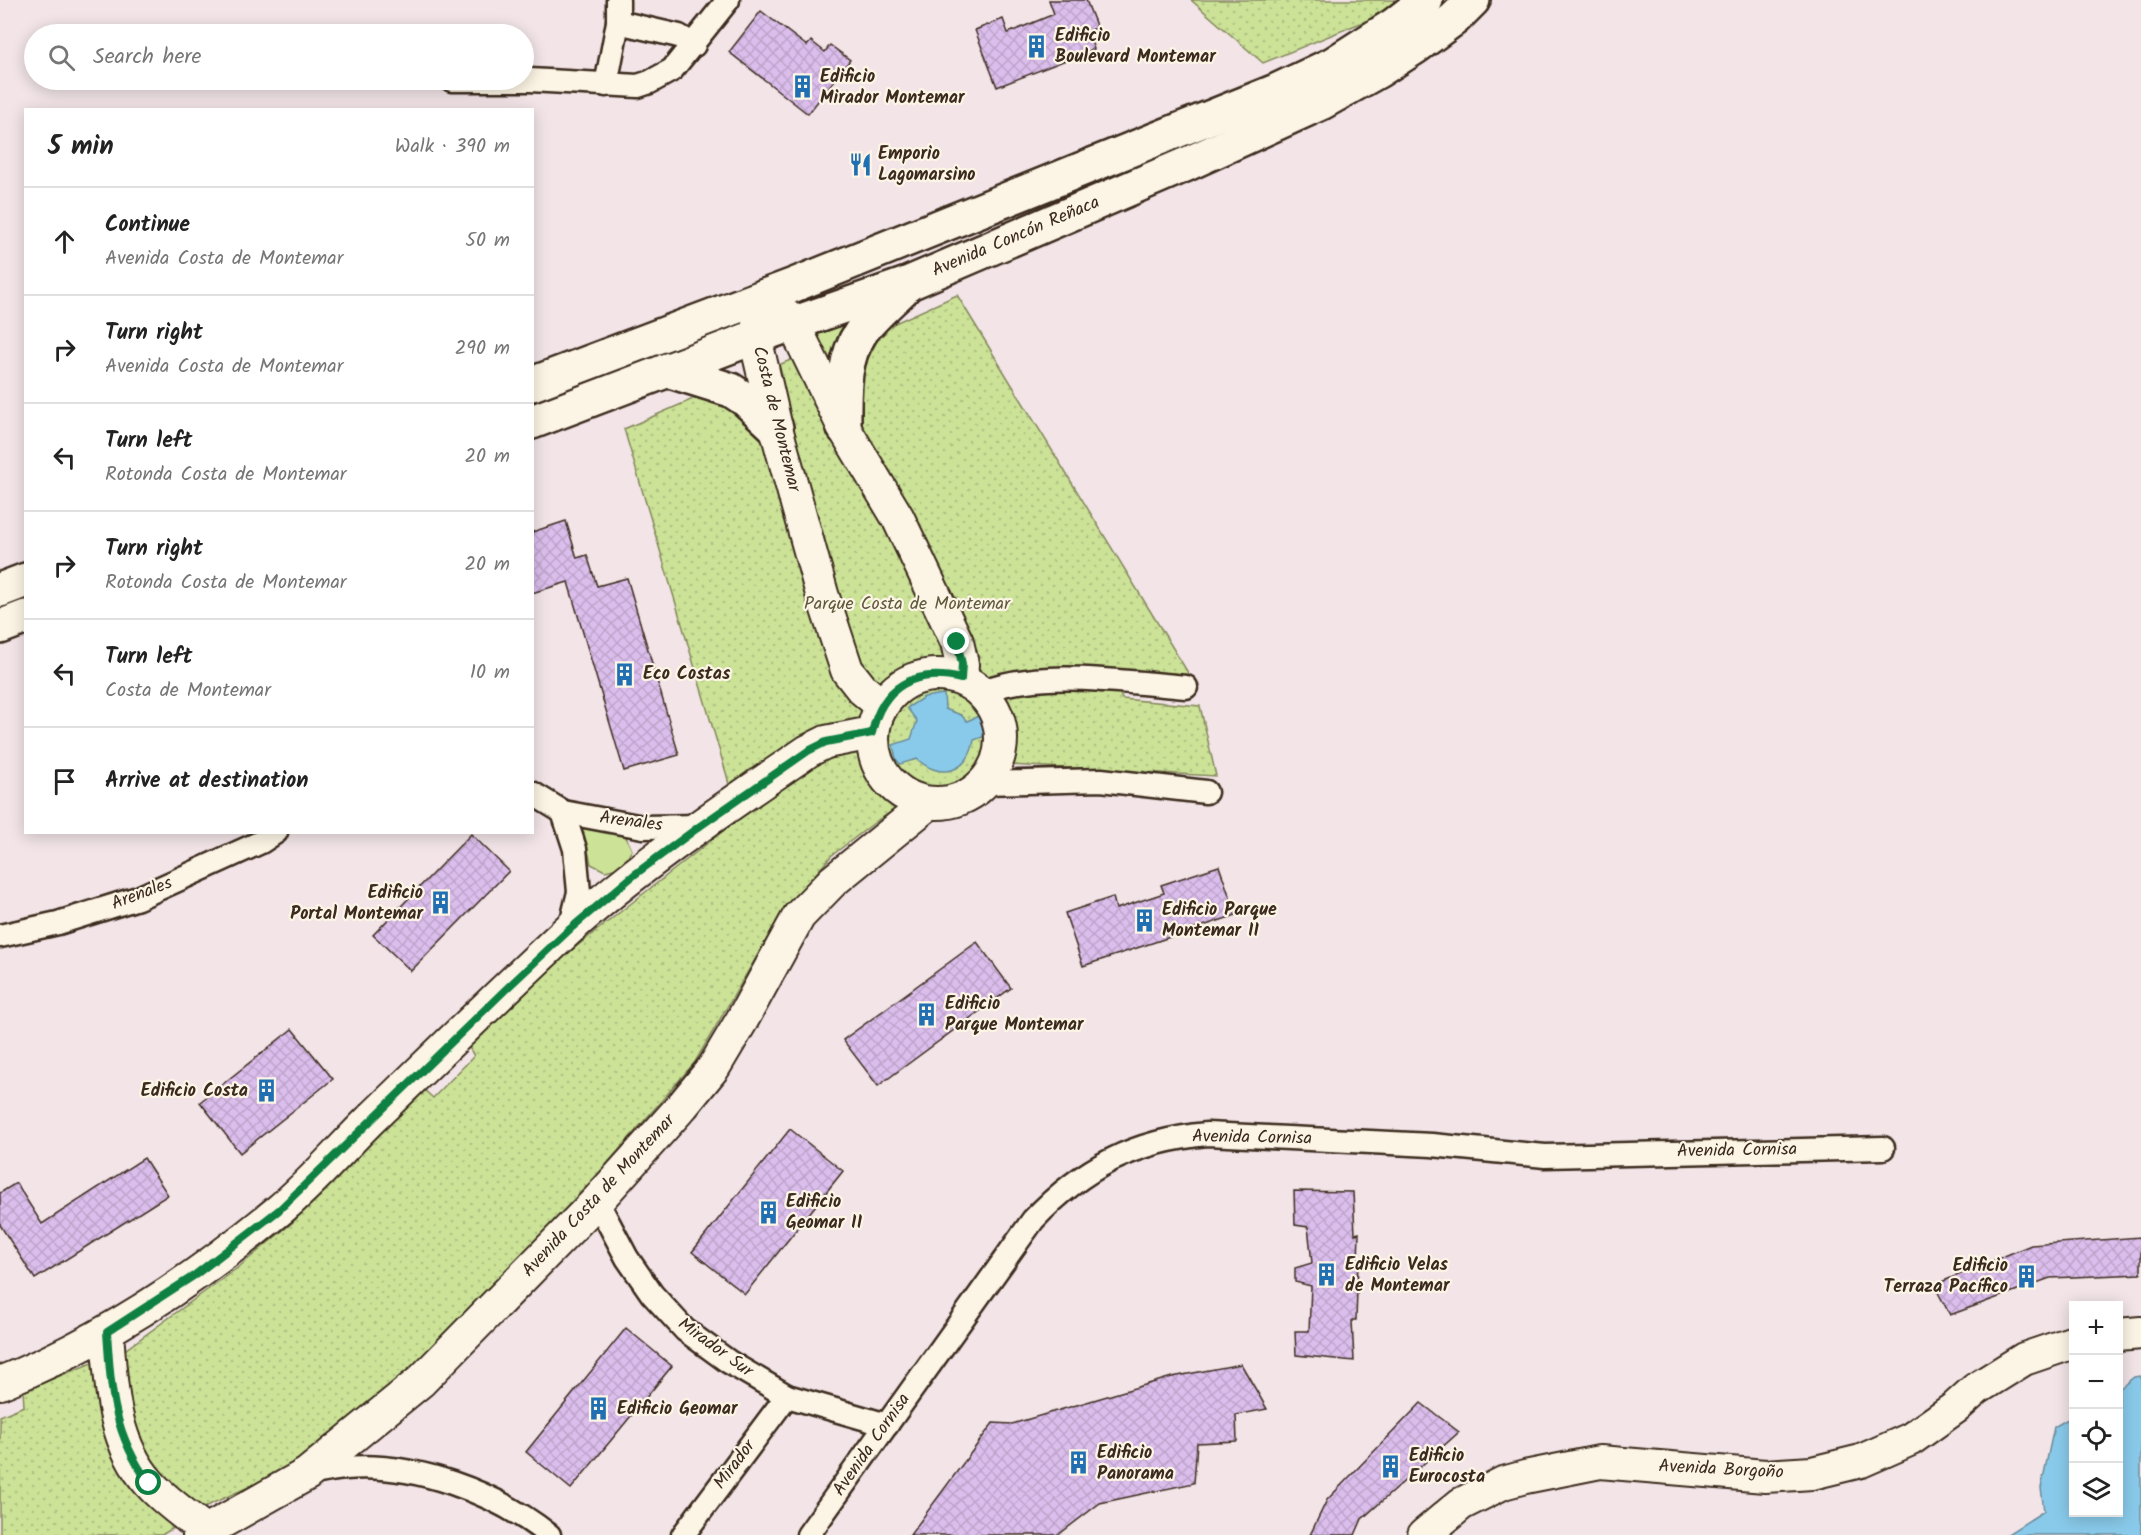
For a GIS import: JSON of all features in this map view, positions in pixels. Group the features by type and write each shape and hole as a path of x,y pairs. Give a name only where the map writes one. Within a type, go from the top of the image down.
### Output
{"main road":[{"name":"Avenida Concón Reñaca","path":"534,383 766,295 1276,92 1333,64 1394,25 1426,0"},
{"name":"Avenida Concón Reñaca","path":"534,421 793,323 907,284 1187,164 1321,103 1378,71 1454,19 1473,0"},
{"path":"844,428 843,386 851,355 861,333 907,284"},
{"path":"667,370 731,390 746,400 776,428"},
{"path":"0,590 24,581"},
{"path":"0,627 24,618"}],"street":[{"path":"534,80 638,86 650,82 672,69 694,45 728,0"},
{"path":"606,85 618,11 680,36 694,45"},
{"path":"766,295 793,323 844,428 898,518 957,642 962,664 971,686 993,708 1000,727 1001,747 996,766 985,783 969,795 950,802 929,803 910,798 893,787 881,771 873,753 877,719 893,691 908,681 925,675 943,675 971,686 999,685 1020,680 1083,679 1186,687"},
{"name":"Costa de Montemar","path":"766,295 755,337 776,428 822,594 848,670 862,689 877,719"},
{"path":"0,1383 31,1371 107,1332 195,1275 279,1210 483,1011 570,929 634,875 808,751 877,719"},
{"path":"985,783 1101,780 1206,792"},
{"name":"Arenales","path":"534,794 563,812 643,827 700,826"},
{"name":"Avenida Costa de Montemar","path":"107,1332 117,1419 125,1445 149,1483 202,1533 307,1474 421,1381 597,1201 714,1067 799,916 833,881 929,803"},
{"path":"563,812 575,849 579,892 570,929"},
{"name":"Arenales","path":"0,936 58,923 138,898 261,842 273,834"},
{"name":"Avenida Cornisa","path":"808,1535 1033,1220 1075,1180 1126,1152 1180,1137 1207,1134 1432,1145 1545,1155 1883,1148"},
{"name":"Mirador Sur","path":"597,1201 627,1258 652,1294 685,1330 729,1362 787,1396 887,1425"},
{"path":"2123,1335 2141,1333"},
{"name":"Avenida Borgoño","path":"1424,1535 1461,1504 1503,1483 1600,1462 1765,1476 1812,1473 1861,1461 1911,1439 1956,1407 1976,1389 2024,1359 2069,1343"},
{"name":"Mirador","path":"683,1535 787,1396"},
{"path":"307,1474 346,1468 375,1468 433,1477 488,1497 514,1511 549,1535"}],"green space":[{"path":"1191,0 1398,0 1380,15 1263,63"},
{"name":"Parque Costa de Montemar","path":"957,295 1190,676 1113,676 1122,699 1200,706 1216,776 1008,765 955,794 925,792 878,820 831,856 781,915 695,1062 599,1173 410,1372 310,1459 211,1504 162,1535 0,1535 0,1416 24,1406 23,1391 126,1349 240,1266 292,1223 422,1088 433,1098 474,1056 467,1044 558,961 737,820 727,776 624,429 700,396 785,417 774,367 793,359 830,431 884,328"},
{"path":"858,320 831,383 810,337"},
{"path":"686,339 691,349 534,409 534,397"},
{"path":"582,825 624,833 632,850 622,867 605,871 591,864"}],"water":[{"path":"944,694 945,709 961,715 967,721 983,714 987,719 991,734 974,740 966,760 953,770 935,770 917,759 900,764 896,759 893,745 911,739 917,721 907,708 924,697"},
{"path":"2141,1376 2141,1535 2006,1535 2044,1511 2041,1488 2054,1427 2069,1418 2069,1517 2123,1517 2123,1386 2134,1377"}],"building":[{"name":"Edificio Boulevard Montemar","path":"1049,0 1086,0 1097,28 1087,31 1094,49 997,87 975,30 1003,19 1008,33 1054,14"},
{"name":"Edificio Mirador Montemar","path":"761,11 807,46 811,41 825,52 830,45 850,60 808,114 729,52"},
{"name":"Eco Costas","path":"566,521 577,558 587,555 597,586 627,578 679,755 624,771 568,582 534,592 534,531"},
{"name":"Edificio Portal Montemar","path":"471,834 509,871 411,971 373,935"},
{"name":"Edificio Parque Montemar II","path":"1219,866 1236,915 1083,966 1065,913 1113,897 1116,909 1164,893 1161,885"},
{"name":"Edificio Parque Montemar","path":"977,942 1011,988 878,1086 843,1040"},
{"name":"Edificio Costa","path":"292,1029 333,1079 240,1153 200,1102"},
{"name":"Edificio Geomar II","path":"790,1129 843,1171 745,1294 692,1252"},
{"path":"144,1158 168,1195 35,1279 0,1225 0,1193 16,1183 42,1224"},
{"name":"Edificio Velas de Montemar","path":"1294,1191 1353,1192 1355,1234 1359,1233 1356,1320 1352,1320 1354,1361 1296,1355 1295,1331 1309,1331 1311,1286 1295,1282 1295,1268 1312,1263 1308,1227 1295,1225"},
{"name":"Edificio Terraza Pacífico","path":"2141,1237 2141,1274 2050,1278 1950,1315 1934,1285 2031,1245"},
{"name":"Edificio Geomar","path":"626,1328 672,1366 571,1489 526,1452"},
{"name":"Edificio Panorama","path":"1241,1364 1267,1409 1236,1415 1237,1441 1197,1443 1194,1483 1100,1503 1058,1535 910,1535 993,1423 1012,1424 1172,1377"},
{"name":"Edificio Eurocosta","path":"1421,1403 1459,1432 1362,1519 1355,1535 1310,1535 1327,1500"}],"place":[{"name":"Edificio Boulevard Montemar","path":"1037,46"},
{"name":"Edificio Mirador Montemar","path":"802,87"},
{"name":"Emporio Lagomarsino","path":"860,164"},
{"name":"Eco Costas","path":"625,674"},
{"name":"Edificio Portal Montemar","path":"441,903"},
{"name":"Edificio Parque Montemar II","path":"1144,920"},
{"name":"Edificio Parque Montemar","path":"927,1014"},
{"name":"Edificio Costa","path":"266,1091"},
{"name":"Edificio Geomar II","path":"768,1212"},
{"name":"Edificio Velas de Montemar","path":"1327,1275"},
{"name":"Edificio Terraza Pacífico","path":"2026,1276"},
{"name":"Edificio Geomar","path":"599,1409"},
{"name":"Edificio Panorama","path":"1079,1463"},
{"name":"Edificio Eurocosta","path":"1391,1466"}],"route":[{"path":"149,1483 125,1445 117,1419 107,1332 195,1275 279,1210 505,990 570,929 634,875 808,751 826,742 872,733 875,719 882,705 893,691 908,681 925,675 943,675 961,679 962,664 957,642"}]}
